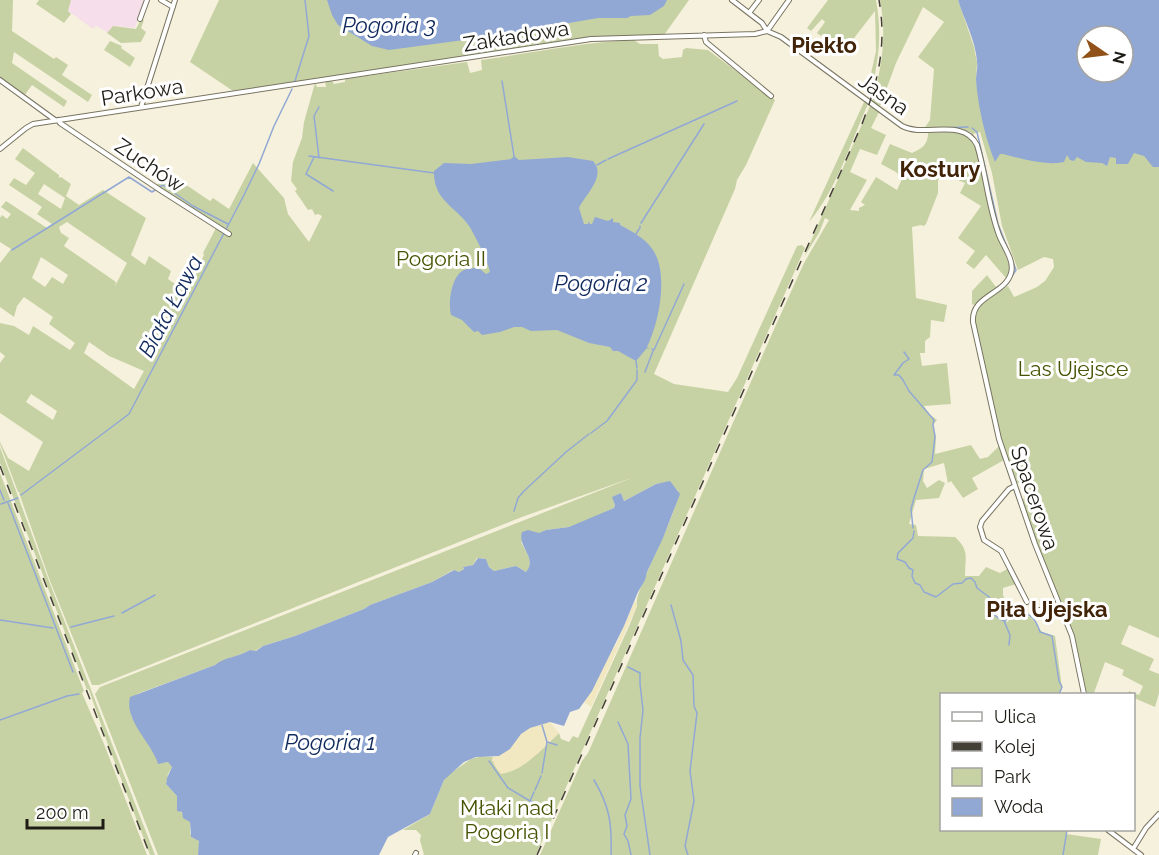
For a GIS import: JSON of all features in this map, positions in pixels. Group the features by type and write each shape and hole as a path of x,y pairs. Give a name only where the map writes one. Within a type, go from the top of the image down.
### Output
{"street":[{"path":"140,19 147,0"},
{"path":"161,0 173,7"},
{"path":"141,107 175,0"},
{"name":"Jasna","path":"732,0 763,24 767,31 780,36 902,126 915,131 962,131 976,142 997,229 1012,264 1012,272 1008,280 975,309"},
{"path":"749,13 759,0"},
{"path":"767,31 789,0"},
{"name":"Zakładowa","path":"297,84 591,39 755,34 767,31"},
{"path":"704,35 706,42 771,96"},
{"name":"Zuchów","path":"0,80 158,189 227,232"},
{"name":"Parkowa","path":"0,149 30,126 57,120 297,84"},
{"name":"Spacerowa","path":"975,309 973,323 993,415 1035,544 1073,640 1084,693"},
{"path":"1015,486 1009,489 982,521 980,527 987,543 1001,551 1027,602"},
{"path":"1039,610 1061,610"},
{"path":"1134,852 1146,828 1159,814"},
{"path":"1109,831 1134,852 1141,855"}],"shaded area":[{"path":"71,0 144,0 135,28 113,26 108,33 96,26 93,29 68,11"}],"green space":[{"path":"0,0 13,0 12,31 54,59 56,57 68,65 62,75 92,95 88,102 14,52 12,63 67,101 64,107 32,85 24,96 0,78"},
{"path":"39,0 71,0 68,11 71,14 64,23 36,4"},
{"path":"219,0 689,0 664,35 602,37 233,91 190,62"},
{"path":"828,0 876,0 879,45 872,89 868,87 876,51 875,11 844,51 841,48 844,42 839,40 835,45 823,34 821,36 817,33 825,22 822,19 811,31 807,28"},
{"name":"Las Ujejsce","path":"880,0 958,0 974,47 977,63 976,80 982,116 1159,146 1159,638 1129,625 1121,644 1154,659 1149,670 1159,674 1159,693 1155,707 1135,698 1135,693 1139,695 1143,686 1122,675 1124,670 1105,662 1094,693 1085,693 1072,629 1021,500 1025,498 1023,482 1015,484 996,424 974,318 978,306 1008,286 1014,297 1037,287 1045,281 1054,267 1053,259 1044,257 1018,270 1002,226 992,173 980,132 973,134 961,129 949,128 923,130 930,120 934,69 918,57 944,22 923,7 896,63 881,104 879,107 872,102 882,51"},
{"path":"141,19 144,20 141,28 146,32 141,42 121,43 107,33 113,26 136,29"},
{"path":"634,40 640,44 658,44 659,56 663,59 682,57 683,50 686,48 708,50 775,100 737,180 654,374 674,384 728,392 737,378 797,246 802,245 805,248 536,855 424,855 421,835 416,830 403,830 430,814 444,780 471,759 482,756 493,757 492,761 538,753 559,733 561,739 569,742 573,736 578,738 630,624 641,586 671,518 678,491 669,482 656,484 624,501 621,493 613,497 614,508 581,523 546,530 521,542 530,561 526,572 516,566 494,571 489,567 486,559 477,558 473,565 463,567 464,569 459,572 453,570 432,582 364,609 137,694 131,715 158,763 169,762 172,767 166,784 177,796 177,808 190,821 192,838 197,839 200,843 198,855 158,855 95,694 100,687 634,477 522,517 99,685 92,685 50,581 20,492 18,492 0,444 0,442 8,458 29,471 43,442 0,413 0,363 5,356 0,352 0,323 14,326 29,335 33,326 70,350 75,343 49,324 53,317 24,297 17,306 14,317 0,307 0,263 11,249 0,242 0,218 2,215 7,219 11,214 1,207 6,201 47,228 52,224 37,214 42,207 9,185 14,178 26,185 35,173 15,159 23,148 59,175 59,178 71,184 66,196 79,205 103,190 146,218 131,255 145,265 149,256 171,271 168,279 186,292 216,228 156,186 166,174 140,158 142,155 210,201 213,198 229,209 253,163 284,198 288,214 309,242 322,216 315,215 312,209 308,210 291,181 293,162 302,138 315,83 317,87 326,87 325,81 332,81 334,84 345,82 345,79 467,62 470,73 482,70 481,60","holes":["44,184 65,198 61,209 38,194","67,222 127,263 115,286 116,282 64,246 69,238 61,233 59,227","41,257 68,275 63,284 52,277 45,287 32,278","89,342 109,356 144,371 134,389 84,353","31,394 57,411 53,420 26,402"]},
{"path":"110,41 122,46 121,48 135,58 130,67 104,50"},
{"path":"864,102 868,104 842,166 819,210 809,222"},
{"path":"870,106 879,112 871,128 886,135 877,155 860,149 850,172 867,180 850,210 859,211 859,208 865,205 861,202 876,177 897,190 902,179 896,172 881,164 890,144 912,153 924,146 928,133 955,132 971,140 975,146 995,229 1010,267 1006,278 986,255 974,269 966,263 975,251 958,238 981,206 960,193 965,183 941,173 938,193 926,224 912,227 916,298 947,305 944,322 931,320 930,337 925,341 925,353 920,353 922,366 947,363 951,404 924,406 937,420 933,425 936,438 935,454 971,445 980,459 988,457 999,446 1004,460 972,478 978,489 963,498 951,481 948,483 944,463 924,469 923,481 927,488 939,480 945,483 939,498 916,500 909,524 916,525 918,536 955,537 965,550 965,576 979,576 986,567 1000,573 1009,568 1016,584 1003,588 1006,602 992,599 987,613 1008,622 1011,612 1030,615 1042,632 1055,636 1062,688 1060,693 940,693 940,831 1066,831 1066,834 1101,839 1098,855 540,855 582,761 588,753 804,263 829,220 825,218 819,233 804,257"},
{"path":"987,275 996,287 974,305 972,304 972,291"},
{"path":"0,447 155,855 150,855 89,690 87,690 0,463"},
{"path":"0,473 84,691 82,693 147,855 0,855"}],"sand":[{"path":"635,600 637,606 591,707 584,702 616,645"},
{"path":"550,722 559,733 525,764 501,774 494,764 493,757 507,750 525,730"}],"water":[{"name":"Pogoria 3","path":"327,0 667,0 664,6 650,15 598,18 494,36 389,50 372,46 338,25"},
{"path":"958,0 1159,0 1159,167 1153,167 1144,156 1134,153 1128,164 1116,164 1116,158 1110,157 1107,166 1102,163 1086,162 1077,157 1074,161 1070,160 1067,155 1064,162 1049,163 1000,154 995,162 980,111 976,80 976,54"},
{"name":"Pogoria 2","path":"514,156 519,160 568,157 593,161 598,173 594,185 579,208 584,224 588,224 589,221 592,224 595,217 608,221 613,218 613,222 620,223 653,250 660,272 658,312 647,347 650,349 647,348 636,361 618,351 613,351 610,347 589,343 557,330 531,331 522,327 514,327 482,335 478,331 474,332 462,320 451,315 453,284 460,273 473,268 479,268 486,274 490,272 484,255 466,221 447,203 438,190 434,171 444,163 471,164 511,159"},
{"name":"Pogoria 1","path":"670,481 680,494 645,580 592,691 579,709 570,712 564,726 550,722 530,728 521,734 510,749 499,756 476,757 464,762 444,780 430,814 388,837 379,855 198,855 199,841 191,837 190,822 183,818 182,812 177,811 177,796 166,784 172,767 168,762 158,764 131,715 130,697 223,660 250,650 256,651 263,646 364,609 432,582 454,570 459,572 464,569 463,567 473,565 478,558 486,559 489,567 494,571 516,566 526,572 530,562 522,543 522,532 528,530 539,533 569,527 614,508 612,497 621,493 624,501 656,484"}],"waterway":[{"name":"Biała Ława","path":"295,81 309,36 305,0"},
{"path":"502,81 514,156"},
{"name":"Biała Ława","path":"21,495 129,414 244,195 292,89"},
{"path":"608,159 737,101"},
{"path":"319,107 314,116 319,158"},
{"path":"641,223 704,124"},
{"path":"942,128 968,127"},
{"path":"972,128 977,132 998,224 1007,247"},
{"path":"309,156 434,173"},
{"path":"314,157 306,174 333,191"},
{"path":"597,165 606,160"},
{"path":"12,250 129,177 152,192 163,185 193,206 228,224"},
{"path":"636,234 639,229"},
{"path":"1008,282 1016,270 1010,254"},
{"path":"652,349 654,350 684,284"},
{"path":"645,372 653,351"},
{"path":"904,352 909,359 894,375 899,375 909,391 934,420 935,436 932,462 923,470 911,509 913,528"},
{"path":"636,361 637,368"},
{"path":"591,433 607,421 637,380 637,370"},
{"path":"514,511 518,498 524,491 589,434"},
{"path":"0,490 4,500"},
{"name":"Biała Ława","path":"1,504 18,498"},
{"path":"8,503 73,672"},
{"path":"914,531 913,538 898,553 897,559 905,562 913,570 912,576 915,583 920,585 924,592 936,597 953,584 962,583 971,578 977,588 989,597 991,613 999,619 1005,621 1012,613 1027,614 1033,618 1040,632 1052,636 1062,687 1059,693"},
{"path":"122,613 155,595"},
{"path":"671,605 681,641 683,660 693,675 694,706 697,713 690,771 694,801 685,846 688,855"},
{"path":"71,627 114,616"},
{"path":"0,620 53,628"},
{"path":"1004,621 1010,635 1009,645"},
{"path":"628,667 640,673 643,710 640,738 640,786 650,855"},
{"path":"0,720 67,696 79,694"},
{"path":"618,722 628,744 631,799 625,815 627,826 624,834 631,855"},
{"path":"542,725 547,742 542,773"},
{"path":"547,742 557,745"},
{"path":"489,761 508,788 530,801"},
{"path":"535,790 541,776"},
{"path":"594,780 604,799 609,816 611,855"},
{"path":"534,792 530,801 537,803"},
{"path":"1063,855 1067,831"}],"railway":[{"path":"537,855 862,124 877,78 882,32 879,0"},
{"path":"0,466 150,855"}],"district":[{"name":"Piekło","path":"824,45"},
{"name":"Kostury","path":"940,169"},
{"name":"Piła Ujejska","path":"1047,609"}],"park label":[{"name":"Pogoria II","path":"441,258"},
{"name":"Młaki nad Pogorią I","path":"507,819"}]}
